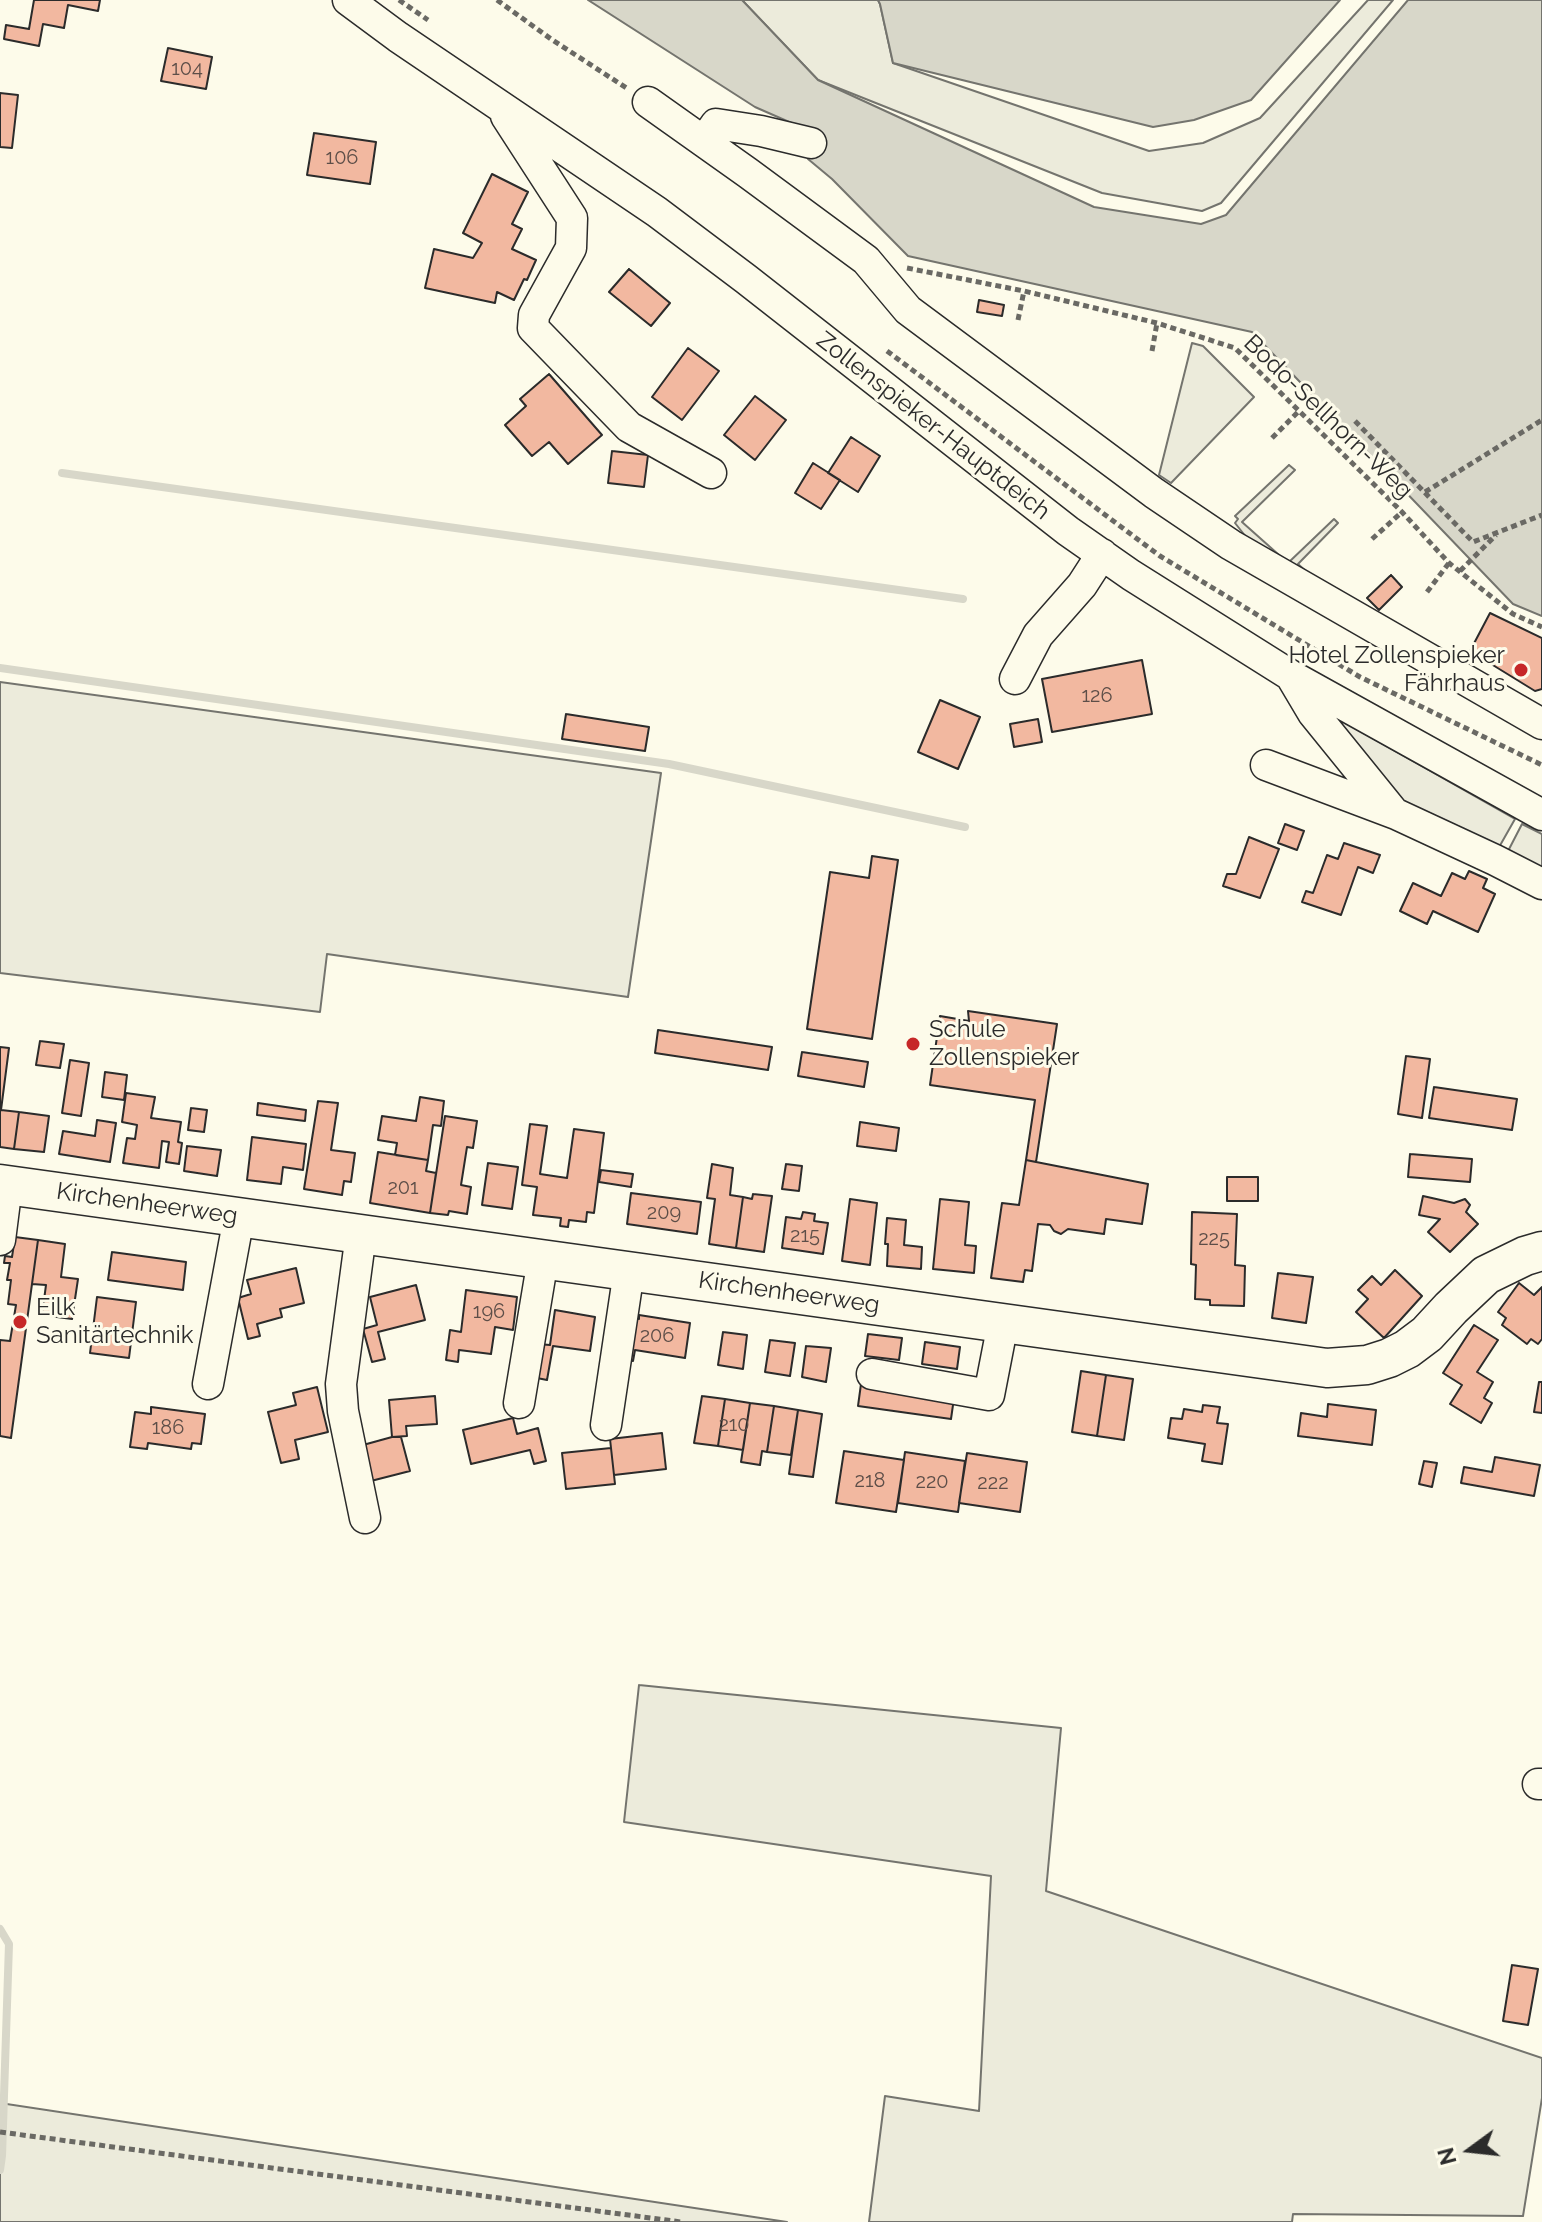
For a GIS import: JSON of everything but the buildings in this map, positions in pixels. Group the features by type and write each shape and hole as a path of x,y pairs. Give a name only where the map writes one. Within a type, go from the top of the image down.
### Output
{"main road":[{"name":"Kirchenheerweg","path":"4,1185 1327,1368 1357,1366 1389,1358 1407,1349 1427,1334 1486,1275 1542,1251"}],"street":[{"name":"Zollenspieker-Hauptdeich","path":"348,0 657,212 1068,531 1102,554 1203,622 1290,675 1538,803"},
{"path":"648,102 866,260 908,310 1154,493 1231,545 1542,724"},
{"path":"498,104 572,218 571,248 534,315 533,328 629,427 711,473"},
{"path":"704,141 716,124 811,143"},
{"path":"1015,679 1038,635 1082,585 1102,554"},
{"path":"1290,675 1313,713 1396,814"},
{"path":"1266,765 1396,814 1542,884"},
{"path":"0,1240 4,1185"},
{"path":"208,1384 239,1217"},
{"path":"361,1234 341,1384 343,1411 365,1518"},
{"path":"519,1403 543,1259"},
{"path":"606,1425 629,1271"},
{"path":"872,1374 989,1395 1003,1323"}],"path":[{"path":"399,0 437,27"},
{"path":"497,0 648,102"},
{"name":"Bodo-Sellhorn-Weg","path":"866,260 1024,291 1157,323 1235,348 1402,512 1449,563 1513,614 1542,627"},
{"path":"1018,320 1024,291"},
{"path":"1152,351 1157,323"},
{"path":"885,349 1160,556 1360,677 1542,765"},
{"path":"1272,438 1299,411"},
{"path":"1425,492 1542,420"},
{"path":"1355,421 1473,542 1542,515"},
{"path":"1372,539 1402,512"},
{"path":"1460,571 1500,532"},
{"path":"1427,592 1449,563"},
{"path":"0,2132 681,2222"}],"shaded area":[{"path":"588,0 742,0 818,80 1094,207 1201,224 1226,215 1408,0 1542,0 1542,616 1513,604 1252,332 908,256 808,159 812,132 755,107"},
{"path":"742,0 878,0 893,63 1149,151 1203,143 1260,118 1368,0 1393,0 1221,203 1202,211 1102,193 818,80"},
{"path":"878,0 1340,0 1251,100 1194,120 1153,127 893,63"},
{"path":"1192,343 1203,346 1254,397 1171,483 1159,475"},
{"path":"1289,465 1295,470 1242,522 1288,563 1334,519 1338,523 1298,564 1319,583 1254,547 1235,523 1238,519 1235,516"},
{"path":"0,682 661,773 628,997 327,954 320,1012 0,973"},
{"path":"1328,713 1515,819 1498,849 1402,802"},
{"path":"1522,824 1542,834 1542,873 1506,855"},
{"path":"639,1685 1061,1728 1046,1891 1542,2058 1542,2098 1523,2216 1293,2214 1292,2222 869,2222 885,2096 979,2111 991,1876 624,1822"},
{"path":"0,2103 787,2222 0,2222"}],"waterway":[{"path":"62,473 963,599"},
{"path":"0,668 669,764 965,827"},
{"path":"0,1929 9,1944 0,2170"}],"place":[{"name":"Hotel Zollenspieker Fährhaus","path":"1521,670"},
{"name":"Schule Zollenspieker","path":"913,1044"},
{"name":"Eilk Sanitärtechnik","path":"20,1322"}]}
